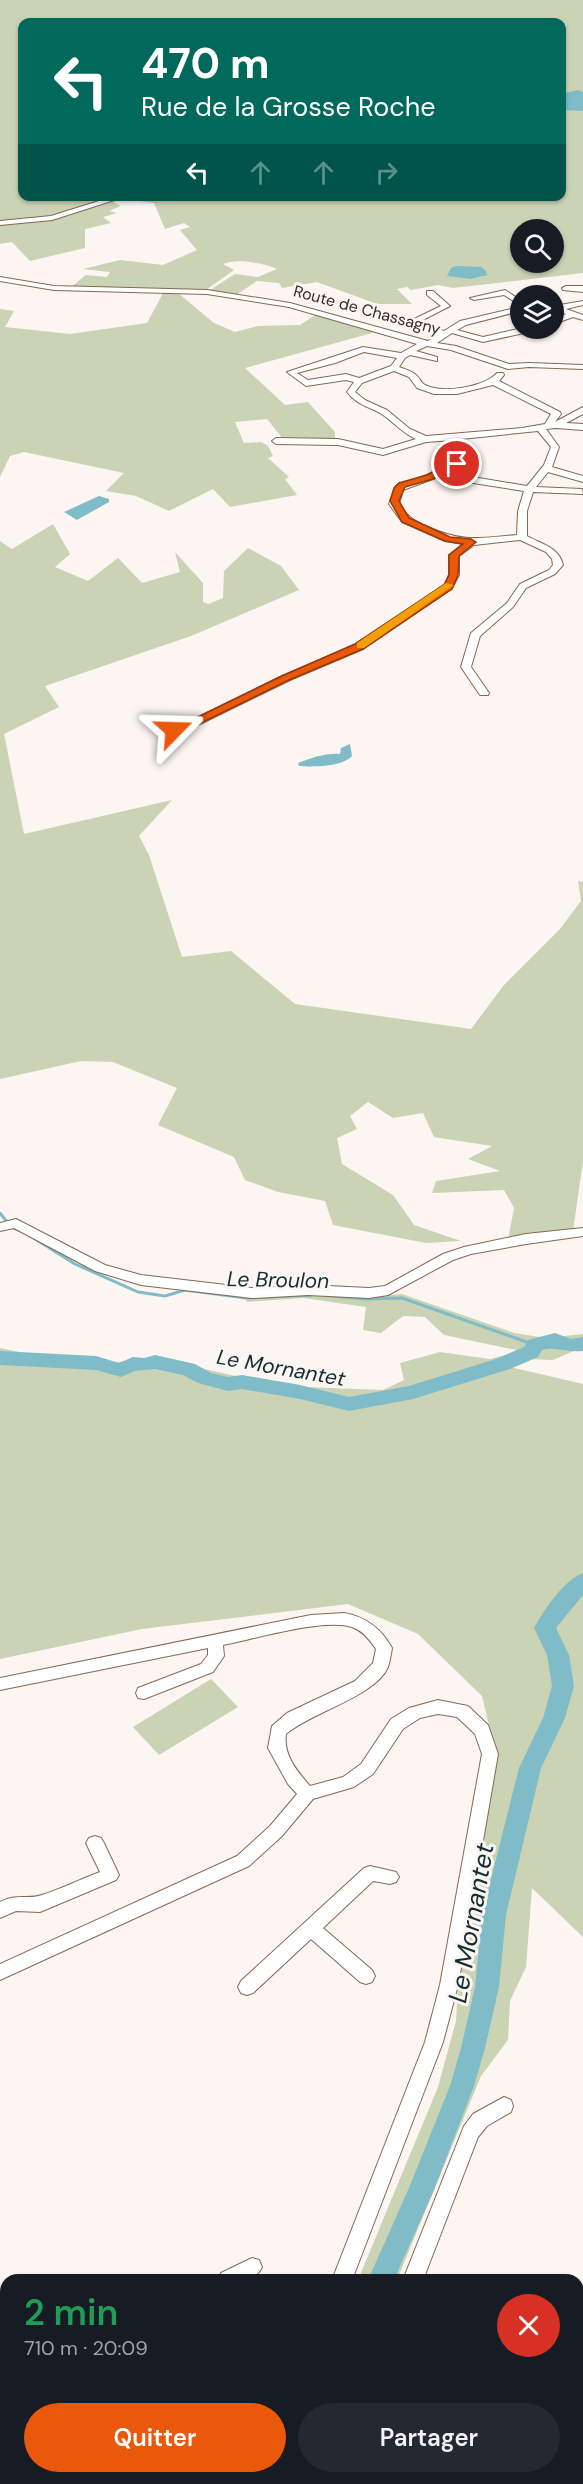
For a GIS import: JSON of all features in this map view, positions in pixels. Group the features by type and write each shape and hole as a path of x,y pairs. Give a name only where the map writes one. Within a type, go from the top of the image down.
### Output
{"street":[{"path":"0,223 52,218 108,201"},
{"name":"Route de Chassagny","path":"0,279 54,288 214,293 290,304 427,344 453,348 508,367"},
{"path":"566,288 582,288 583,290"},
{"path":"474,298 505,292 510,296"},
{"path":"430,293 446,306 412,322 483,340 510,334"},
{"path":"564,306 583,303"},
{"path":"434,359 406,354 363,349 332,361 291,372 306,383 346,377 359,381 369,379 394,368 406,354 464,322 510,311"},
{"path":"564,311 583,318"},
{"path":"564,318 574,314"},
{"path":"394,368 412,375 420,386 434,391 457,391 494,382 508,367 529,365 583,367"},
{"path":"359,381 351,392 354,398 382,411 403,430 425,439"},
{"path":"494,382 557,414 552,418 548,427 555,447 548,469 530,489 522,512 522,537"},
{"path":"513,392 527,390"},
{"path":"548,427 583,410"},
{"path":"276,441 338,442 383,452 425,439 548,427 583,427"},
{"path":"456,437 462,461 430,477 402,485 399,488 394,504 405,520 448,539 471,542 522,537 551,551 558,560 558,565 552,572 523,586 510,605 476,635 466,667 484,693"},
{"path":"548,469 583,479"},
{"path":"467,479 530,489 582,492"},
{"path":"174,730 249,698 286,678 340,656 378,634 448,586 454,575 454,555 471,542"},
{"path":"6,1225 16,1223 100,1268 141,1280 252,1293 308,1290 369,1293 388,1290 448,1257 469,1250 526,1239 583,1232"},
{"path":"0,1684 311,1622 338,1619 356,1621 374,1631 384,1648 380,1666 361,1686 293,1718 278,1731 276,1748 294,1779 307,1794"},
{"path":"144,1693 207,1668 216,1656 215,1641"},
{"path":"0,1972 243,1861 276,1831 307,1794 348,1782 367,1769 397,1724 415,1713 438,1707 462,1711 482,1730 490,1754 449,1985 434,2042 344,2274"},
{"path":"0,1910 14,1903 40,1904 110,1875 95,1844"},
{"path":"247,1987 370,1873 390,1877"},
{"path":"310,1928 366,1976"},
{"path":"415,2274 471,2132 480,2120 504,2106"},
{"path":"239,2274 252,2267"}],"green space":[{"path":"0,0 583,0 583,273 453,288 438,285 411,290 407,287 397,289 412,304 377,304 317,282 282,288 279,283 257,281 236,295 210,290 235,274 258,277 277,269 243,261 223,264 234,270 206,290 71,287 86,275 107,277 110,272 83,269 120,260 163,265 197,250 180,230 190,227 184,223 165,229 154,203 138,201 566,201 566,18 18,18 18,201 105,201 59,215 0,222"},
{"path":"113,202 121,206 109,211 117,213 103,217 111,223 85,229 85,248 30,261 12,242 0,244 0,224 45,220"},
{"path":"163,293 178,293 214,323 235,332 258,326 300,325 317,314 371,329 372,333 245,368 285,405 308,402 335,432 335,440 283,439 267,419 235,422 244,443 261,442 268,446 273,456 268,458 289,477 285,479 297,495 230,507 213,489 169,511 136,496 106,491 124,473 24,452 10,456 0,477 0,309 14,311 5,327 70,334 147,323"},
{"path":"53,524 70,554 55,567 88,581 118,558 142,583 180,572 175,552 203,583 203,602 208,604 223,598 224,571 248,548 281,566 299,590 191,636 45,686 59,707 4,734 24,834 172,800 139,836 149,855 182,957 231,951 295,1004 471,1029 504,985 560,929 581,901 578,881 583,882 583,1161 573,1231 508,1240 514,1208 504,1190 432,1193 436,1181 500,1171 468,1159 492,1146 434,1137 423,1113 393,1118 368,1102 350,1116 357,1129 337,1138 342,1164 393,1195 414,1225 461,1241 426,1243 333,1225 325,1201 278,1192 245,1180 234,1157 158,1125 177,1088 113,1062 81,1061 0,1079 0,541 12,549"},
{"path":"309,1292 362,1297 402,1294 514,1333 546,1338 583,1334 583,1347 553,1360 527,1359 510,1367 583,1384 583,1937 532,1888 526,1967 510,2001 508,2040 481,2076 399,2274 360,2274 438,2087 456,2021 459,1974 475,1907 480,1850 495,1751 482,1696 418,1634 348,1604 142,1629 0,1659 0,1348 34,1355 117,1362 164,1360 263,1382 306,1387 383,1390 404,1380 400,1363 440,1352 490,1359 521,1351 444,1335 425,1317 403,1316 381,1333 363,1330 366,1307 303,1298 247,1302 245,1297"},
{"path":"211,1679 238,1707 159,1755 133,1727"}],"water":[{"path":"578,90 583,92 583,111 566,110 566,93"},
{"path":"456,266 481,267 487,275 471,279 447,276 451,268"},
{"path":"99,496 109,499 109,502 77,520 64,512"},
{"path":"350,744 352,756 347,760 319,766 299,766 298,763 313,758 340,754 341,748"}],"waterway":[{"name":"Le Broulon","path":"0,1213 11,1227 20,1231"},
{"name":"Le Broulon","path":"32,1237 75,1264 138,1292 165,1296 185,1290 246,1298 312,1295"},
{"name":"Le Broulon","path":"331,1296 365,1299 402,1298 535,1345"},
{"name":"Le Mornantet","path":"0,1358 96,1363 121,1370 133,1364 144,1365 155,1362 188,1369 205,1378 228,1384 242,1382 300,1392 349,1404 413,1392 503,1364 531,1352 535,1345 546,1342 555,1340 569,1346 583,1344"},
{"name":"Le Mornantet","path":"384,2274 421,2190 462,2086 473,2048 487,1987 494,1915 530,1768 554,1718 563,1686 558,1655 545,1628 554,1613 583,1581"}],"slow traffic":[{"path":"361,645 449,585"}],"route":[{"path":"174,730 249,698 286,678 332,660 359,646 448,586 454,575 454,555 471,542 448,539 405,520 394,501 402,485 430,477 457,464"}]}
